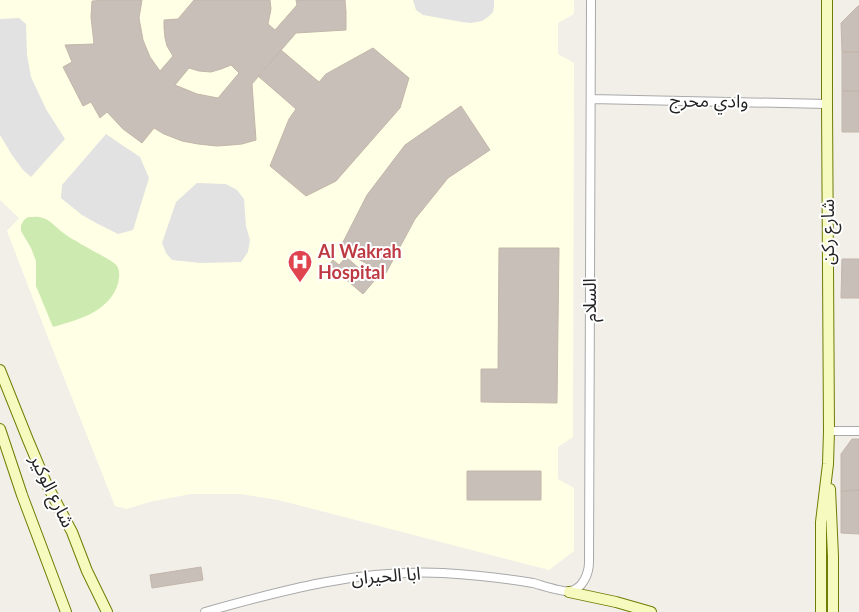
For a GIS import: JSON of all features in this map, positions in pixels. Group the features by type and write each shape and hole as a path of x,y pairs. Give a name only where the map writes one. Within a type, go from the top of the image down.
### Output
{"street":[{"name":"السلام","path":"569,592 582,583 589,569 591,0"},
{"name":"شارع ركن","path":"821,612 821,522 828,464 829,431 827,0"},
{"name":"وادي محرج","path":"591,99 827,104"},
{"name":"شارع الوكير","path":"0,370 47,484 72,532 87,571 107,612"},
{"name":"شارع الوكير","path":"0,429 22,495 66,612"},
{"path":"829,431 859,431"},
{"name":"شارع ركن","path":"828,464 833,547 833,612"},
{"name":"ابا الحيران","path":"205,612 294,588 342,578 391,574 432,572 467,574 508,579 569,592"},
{"path":"569,592 651,612"}],"shaded area":[{"name":"Al Wakrah Hospital","path":"0,0 574,0 574,14 558,23 558,54 574,63 573,437 558,447 558,479 574,488 574,551 549,570 278,500 240,494 191,494 149,502 127,509 115,506 7,231 19,218 0,200"},
{"path":"413,0 494,0 494,6 493,12 488,17 482,21 471,23 423,15 416,10"},
{"path":"19,18 26,24 27,55 31,77 46,109 65,139 31,177 23,170 0,135 0,19"},
{"path":"106,134 140,157 149,178 133,230 118,234 82,215 61,198 62,185"},
{"path":"197,183 226,184 237,190 244,199 246,226 250,240 248,252 241,262 201,263 172,260 166,253 162,243 176,202"}],"green space":[{"path":"28,217 39,217 48,220 68,236 117,266 119,275 116,289 98,310 53,327 36,286 36,261 21,231 21,225"}],"building":[{"path":"142,0 139,18 143,40 150,57 160,71 173,56 165,38 164,20 178,19 194,0 270,0 271,9 268,24 275,30 297,5 296,0 345,0 346,30 296,33 252,84 256,140 242,144 217,146 198,144 182,141 154,128 142,143 123,129 107,112 100,118 91,102 83,106 63,67 72,62 65,45 94,44 91,17 92,1","holes":["231,65 239,73 218,98 197,94 175,85 189,68 211,72"]},
{"path":"858,6 859,52 842,52 841,23"},
{"path":"373,48 409,78 400,108 336,181 306,196 270,166 289,119 296,109 258,76 281,50 319,82 326,74"},
{"path":"842,52 859,52 859,91 842,91"},
{"path":"842,91 859,91 859,132 842,132"},
{"path":"461,106 490,150 448,178 415,219 386,273 339,250 367,195 405,145"},
{"path":"499,248 559,248 557,403 481,402 481,369 498,369"},
{"path":"346,257 374,281 363,294 329,265 333,260 339,265"},
{"path":"842,259 859,259 859,298 841,298"},
{"path":"852,439 859,439 859,490 841,491 841,454"},
{"path":"467,471 541,471 541,500 467,500"},
{"path":"859,490 859,534 841,533 841,491"},
{"path":"201,567 203,580 152,588 150,575"}],"place":[{"name":"Al Wakrah Hospital","path":"300,283"}]}
